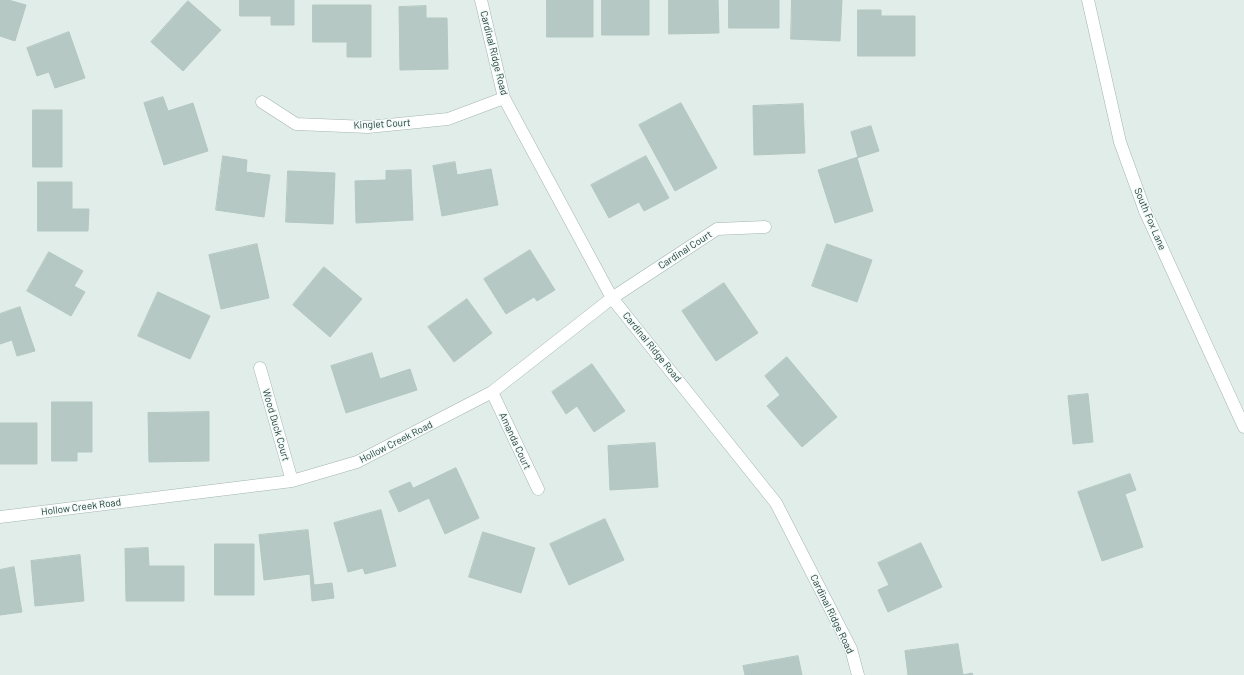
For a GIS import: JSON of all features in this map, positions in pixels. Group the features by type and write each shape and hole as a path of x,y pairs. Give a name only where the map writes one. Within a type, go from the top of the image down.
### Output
{"street":[{"name":"Cardinal Ridge Road","path":"481,0 504,98 612,298 776,502 851,649 858,675"},
{"name":"South Fox Lane","path":"1088,0 1120,142 1142,204 1244,427"},
{"name":"Kinglet Court","path":"262,102 296,124 368,127 448,119 504,98"},
{"name":"Cardinal Court","path":"612,298 718,229 765,227"},
{"name":"Hollow Creek Road","path":"0,517 292,481 357,462 492,392 612,298"},
{"name":"Wood Duck Court","path":"260,368 292,481"},
{"name":"Amanda Court","path":"492,392 538,489"}],"building":[{"path":"0,0 8,0 26,5 15,41 0,36"},
{"path":"240,0 294,0 294,25 271,25 271,16 240,16"},
{"path":"547,0 593,0 593,37 547,37"},
{"path":"602,0 649,0 649,35 602,35"},
{"path":"669,0 718,0 719,33 669,34"},
{"path":"729,0 779,0 779,28 729,28"},
{"path":"792,0 842,0 840,41 791,39"},
{"path":"188,1 221,30 183,71 151,42"},
{"path":"313,5 371,5 371,57 347,57 347,42 313,42"},
{"path":"426,6 426,18 447,18 448,69 400,70 399,7"},
{"path":"858,10 881,10 881,16 915,16 915,56 858,56"},
{"path":"69,32 85,78 55,88 49,72 37,76 27,48"},
{"path":"163,97 168,111 193,103 208,151 164,165 144,103"},
{"path":"681,103 717,168 675,191 639,125"},
{"path":"803,104 805,153 754,155 753,106"},
{"path":"33,110 62,110 62,167 33,167"},
{"path":"871,126 879,151 857,158 873,211 835,223 818,170 858,157 851,132"},
{"path":"223,156 247,160 246,172 270,175 264,217 216,210"},
{"path":"646,156 669,198 644,211 639,202 609,218 591,185"},
{"path":"455,162 457,175 491,169 498,205 442,216 433,166"},
{"path":"411,170 413,220 356,223 355,181 386,180 386,171"},
{"path":"288,171 335,173 333,224 286,222"},
{"path":"38,182 72,182 72,209 89,209 88,231 38,231"},
{"path":"257,244 269,298 221,309 209,255"},
{"path":"827,244 872,260 857,302 812,286"},
{"path":"530,250 555,290 537,301 534,297 506,314 484,279"},
{"path":"49,252 83,271 74,286 85,292 71,316 27,291"},
{"path":"324,267 362,299 330,337 293,305"},
{"path":"724,283 758,333 716,361 682,311"},
{"path":"158,292 210,316 190,359 138,336"},
{"path":"467,299 492,333 454,362 428,327"},
{"path":"20,307 35,351 17,356 12,340 0,344 0,314"},
{"path":"372,353 380,379 410,369 417,390 346,413 331,366"},
{"path":"787,357 837,417 802,447 767,406 780,395 765,376"},
{"path":"592,364 625,411 594,432 577,406 566,414 552,392"},
{"path":"1088,394 1093,442 1073,444 1068,396"},
{"path":"52,402 92,402 92,452 77,452 77,461 52,461"},
{"path":"209,412 209,461 149,462 148,413"},
{"path":"0,423 37,423 37,464 0,464"},
{"path":"655,443 658,487 610,490 608,446"},
{"path":"456,468 479,518 445,534 429,498 399,512 389,491 410,482 413,488"},
{"path":"1130,474 1136,490 1125,494 1143,547 1102,561 1078,492"},
{"path":"381,510 396,566 365,574 363,568 348,572 334,523"},
{"path":"605,519 624,560 569,585 550,544"},
{"path":"308,530 314,585 332,583 334,598 312,601 310,574 264,580 259,535"},
{"path":"483,532 535,548 521,593 469,577"},
{"path":"921,543 942,587 888,612 878,590 889,585 878,563"},
{"path":"215,544 254,544 254,595 215,595"},
{"path":"148,548 149,566 184,566 184,601 126,601 125,549"},
{"path":"80,555 84,601 35,606 31,561"},
{"path":"14,567 22,612 0,615 0,570"},
{"path":"958,644 963,675 908,675 905,651"},
{"path":"798,656 802,675 745,675 743,666"}]}
